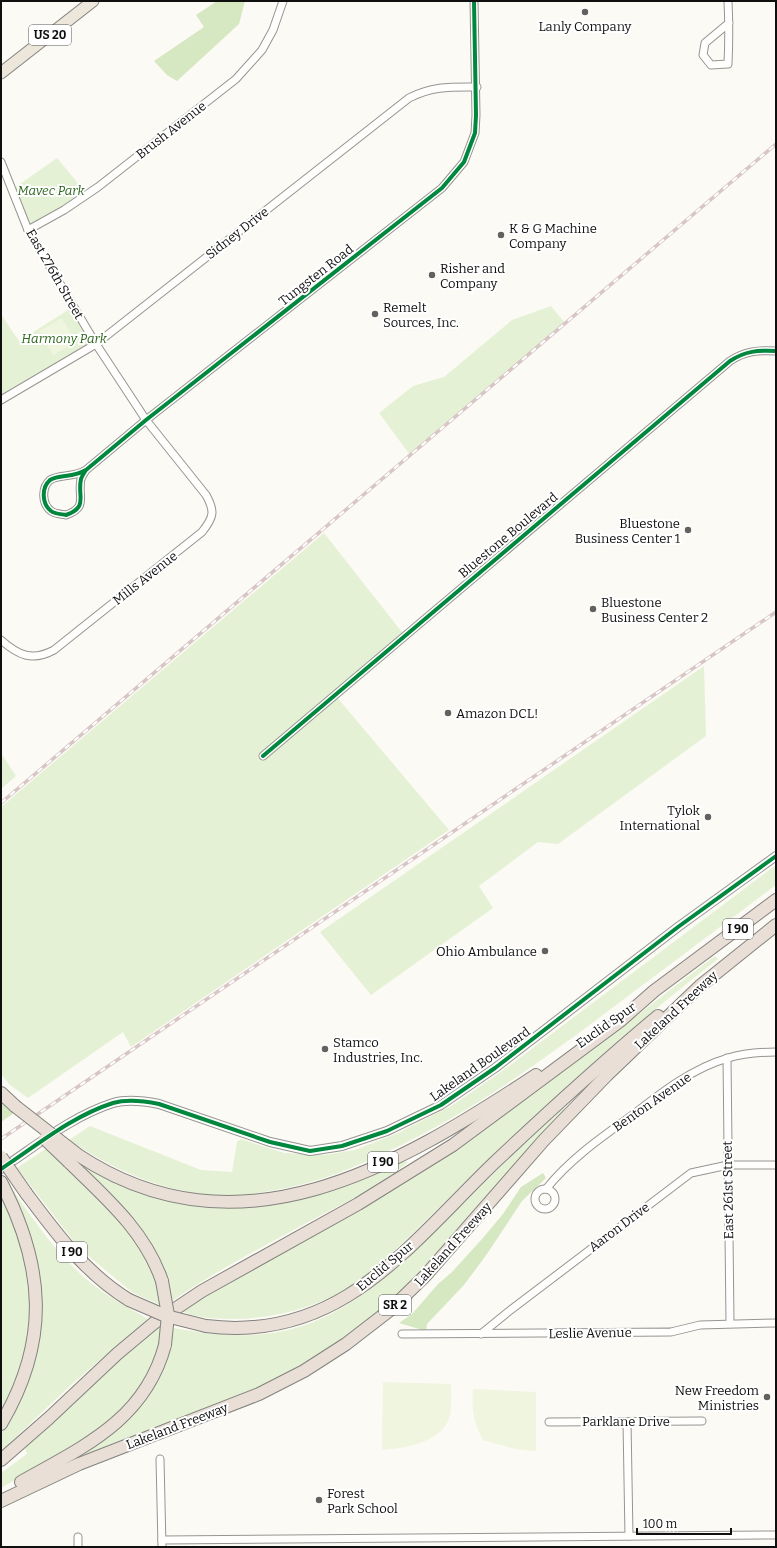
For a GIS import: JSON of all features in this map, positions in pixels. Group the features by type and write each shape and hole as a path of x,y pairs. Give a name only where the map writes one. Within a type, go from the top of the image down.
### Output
{"highway":[{"name":"Lakeland Freeway","path":"1,1460 49,1418 117,1354 154,1323 202,1291 358,1204 443,1152 620,1021 654,992 776,900"},
{"name":"Lakeland Freeway","path":"1,1501 79,1464 259,1394 304,1371 346,1344 390,1310 425,1276 565,1117 700,986 776,925"},
{"name":"Euclid Spur","path":"1,1157 26,1193 80,1261 110,1287 129,1300 162,1315 206,1326 242,1328 291,1321 326,1308 360,1289 390,1265 494,1163 588,1077 667,1008 700,986"},
{"name":"Euclid Spur","path":"73,1158 129,1183 161,1193 194,1200 250,1202 308,1192 384,1162 461,1122 536,1075 616,1016 654,992"},
{"path":"1,1093 15,1106 34,1128 73,1158 132,1227 150,1254 162,1281 167,1311 165,1345 160,1364 151,1382 139,1400 125,1416 88,1444 1,1494"},
{"path":"1,1182 11,1201 30,1252 34,1278 36,1315 34,1338 28,1365 16,1396 1,1424"}],"main road":[{"name":"US 20","path":"1,73 93,1"}],"street":[{"name":"Brush Avenue","path":"28,230 64,210 98,187 236,79 262,50 273,30 283,1"},
{"name":"Tungsten Road","path":"86,470 81,480 81,501 78,508 66,515 51,511 46,505 44,493 49,481 56,477 78,475 86,470 146,420 442,188 464,162 475,133 477,87 474,1"},
{"path":"728,1 729,24 728,64 711,65 703,55 705,43 729,24"},
{"name":"Sidney Drive","path":"1,400 96,344 408,98 423,91 438,87 477,87"},
{"name":"East 276th Street","path":"1,162 28,230 96,344 146,420 206,495"},
{"name":"Bluestone Boulevard","path":"262,756 730,361 743,353 760,350 776,350"},
{"name":"Mills Avenue","path":"1,640 18,654 31,656 54,650 202,532 210,522 213,507 206,495"},
{"name":"Lakeland Boulevard","path":"1,1170 81,1116 114,1103 141,1100 159,1104 270,1142 310,1151 342,1146 387,1131 441,1105 495,1068 678,927 776,856"},
{"name":"Benton Avenue","path":"546,1189 561,1171 580,1154 670,1087 703,1067 727,1058 752,1052 776,1052"},
{"name":"East 261st Street","path":"727,1058 730,1323"},
{"name":"Aaron Drive","path":"481,1334 677,1182 691,1173 728,1165 776,1165"},
{"name":"Leslie Avenue","path":"402,1334 671,1332 700,1325 730,1323 776,1323"},
{"name":"Parklane Drive","path":"549,1422 702,1421"},
{"path":"627,1422 629,1536"},
{"path":"160,1459 162,1543 452,1541 629,1536 776,1535"},
{"path":"78,1537 78,1547"}],"green space":[{"path":"217,1 245,1 239,24 177,81 167,75 154,61 204,27 196,15"},
{"name":"Mavec Park","path":"57,158 87,194 28,230 13,189"},
{"path":"551,306 565,323 410,455 379,413 413,386 444,377 512,320"},
{"name":"Harmony Park","path":"73,307 96,344 1,400 1,317 2,316 19,341"},
{"path":"62,318 76,342 53,355 39,331"},
{"path":"324,533 405,636 335,695 449,830 131,1047 123,1032 28,1098 10,1085 1,1074 1,807"},
{"path":"704,666 706,736 558,844 538,842 479,886 493,908 371,995 320,932"},
{"path":"1,753 16,776 1,789"},
{"path":"776,865 776,885 548,1055 456,1116 391,1150 349,1169 321,1179 276,1190 236,1196 213,1195 169,1188 148,1181 108,1164 69,1140 90,1126 201,1170 232,1172 237,1142 241,1139 284,1153 324,1155 355,1150 398,1133 453,1105 505,1069"},
{"path":"715,956 718,959 653,1011 559,1093 403,1243 363,1279 343,1291 298,1310 267,1316 234,1319 214,1318 200,1317 181,1311 205,1294 378,1200 406,1183 541,1089"},
{"path":"1,1102 14,1113 1,1122"},
{"path":"564,1108 566,1111 458,1233 404,1290 365,1325 322,1355 265,1386 206,1411 85,1455 84,1453 120,1428 142,1404 159,1379 166,1364 174,1328 202,1333 231,1335 273,1333 314,1322 338,1310 382,1280 422,1244 498,1169"},
{"path":"47,1148 127,1227 152,1266 163,1306 133,1293 79,1248 17,1168"},
{"path":"77,1159 106,1178 151,1196 217,1208 260,1207 282,1203 328,1189 394,1163 408,1162 367,1191 246,1256 209,1277 172,1301 166,1278 158,1258 148,1240 122,1207 75,1161"},
{"path":"543,1173 546,1178 522,1201 487,1254 464,1285 427,1324 426,1331 399,1323 412,1314 438,1284 452,1272 482,1239 503,1214 521,1187"},
{"path":"6,1180 55,1248 78,1272 104,1293 148,1319 72,1384 1,1451 1,1429 18,1401 39,1291 34,1250"},
{"path":"1,1194 22,1243 29,1280 31,1327 22,1365 1,1415"},
{"path":"156,1324 164,1324 156,1360 136,1398 98,1433 1,1488 1,1473 27,1454 24,1446"},
{"path":"383,1382 451,1384 451,1411 446,1424 440,1432 422,1442 401,1448 382,1450"},
{"path":"473,1389 536,1392 536,1451 515,1449 483,1440 477,1428 474,1416 472,1403"}],"railway":[{"path":"1,803 776,144"},
{"path":"1,1139 776,612"}],"cycle path":[{"path":"86,470 81,479 80,505 73,512 66,515 51,511 44,500 45,487 50,480 86,470 146,420 442,188 464,162 475,133 474,1"},
{"path":"263,756 730,361 741,355 752,352 776,351"},
{"path":"1,1169 55,1132 83,1116 113,1103 124,1101 142,1101 159,1104 270,1142 310,1151 342,1146 387,1131 441,1105 495,1068 678,927 776,856"}],"place":[{"name":"Lanly Company","path":"585,12"},
{"name":"K & G Machine Company","path":"501,235"},
{"name":"Risher and Company","path":"432,275"},
{"name":"Remelt Sources, Inc.","path":"375,314"},
{"name":"Bluestone Business Center 1","path":"688,530"},
{"name":"Bluestone Business Center 2","path":"593,609"},
{"name":"Amazon DCL!","path":"448,713"},
{"name":"Tylok International","path":"708,817"},
{"name":"Ohio Ambulance","path":"545,951"},
{"name":"Stamco Industries, Inc.","path":"325,1049"},
{"name":"New Freedom Ministries","path":"767,1397"},
{"name":"Forest Park School","path":"319,1500"}]}
